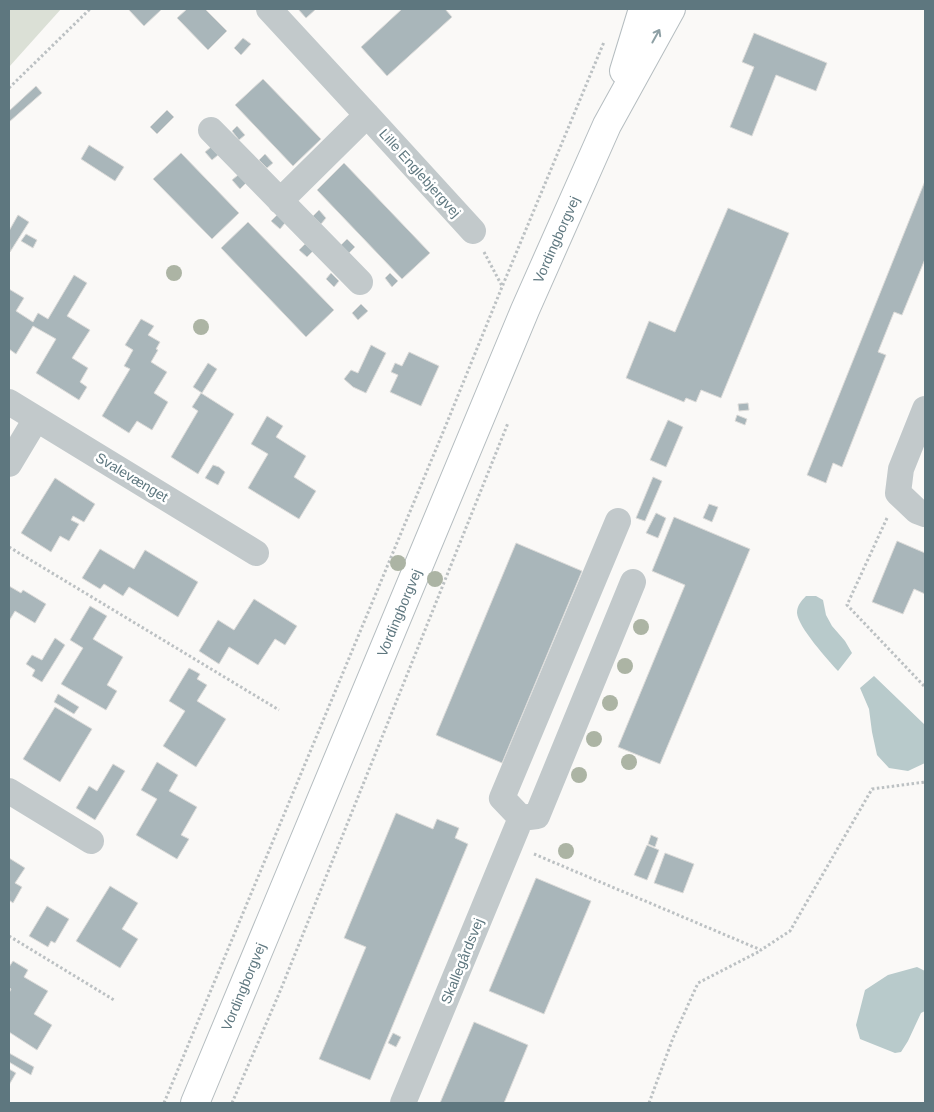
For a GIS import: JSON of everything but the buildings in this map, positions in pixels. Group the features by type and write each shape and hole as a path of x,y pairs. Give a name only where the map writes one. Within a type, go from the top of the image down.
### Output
{"main road":[{"name":"Vordingborgvej","path":"607,125 643,9"},
{"name":"Vordingborgvej","path":"201,1102 524,310 607,125 671,9"}],"street":[{"name":"Lille Englebjergvej","path":"269,9 473,231"},
{"path":"280,201 367,115"},
{"path":"211,130 360,282"},
{"name":"Svalevænget","path":"9,402 256,553"},
{"path":"925,409 901,469 898,493 918,511 925,514"},
{"path":"9,464 36,418"},
{"path":"618,521 502,798 521,818 537,816 633,582"},
{"path":"9,791 91,841"},
{"name":"Skallegårdsvej","path":"403,1103 521,818"}],"path":[{"path":"9,88 90,9"},
{"path":"164,1103 606,36"},
{"path":"473,231 502,287"},
{"path":"232,1103 281,988 509,423"},
{"path":"898,493 847,605 925,687"},
{"path":"9,547 279,710"},
{"path":"648,1103 673,1038 698,983 761,950 790,931 872,789 925,782"},
{"path":"510,844 761,950"},
{"path":"9,936 114,1000"}],"shaded area":[{"path":"9,9 61,9 9,67"},
{"path":"806,596 816,596 823,600 826,615 832,626 845,641 852,653 838,671 814,643 799,619 798,608"},
{"path":"874,676 925,725 925,763 908,771 889,768 877,755 869,709 860,688"},
{"path":"917,967 925,971 925,1011 921,1013 901,1052 895,1053 860,1039 856,1025 865,990 888,975"}]}
